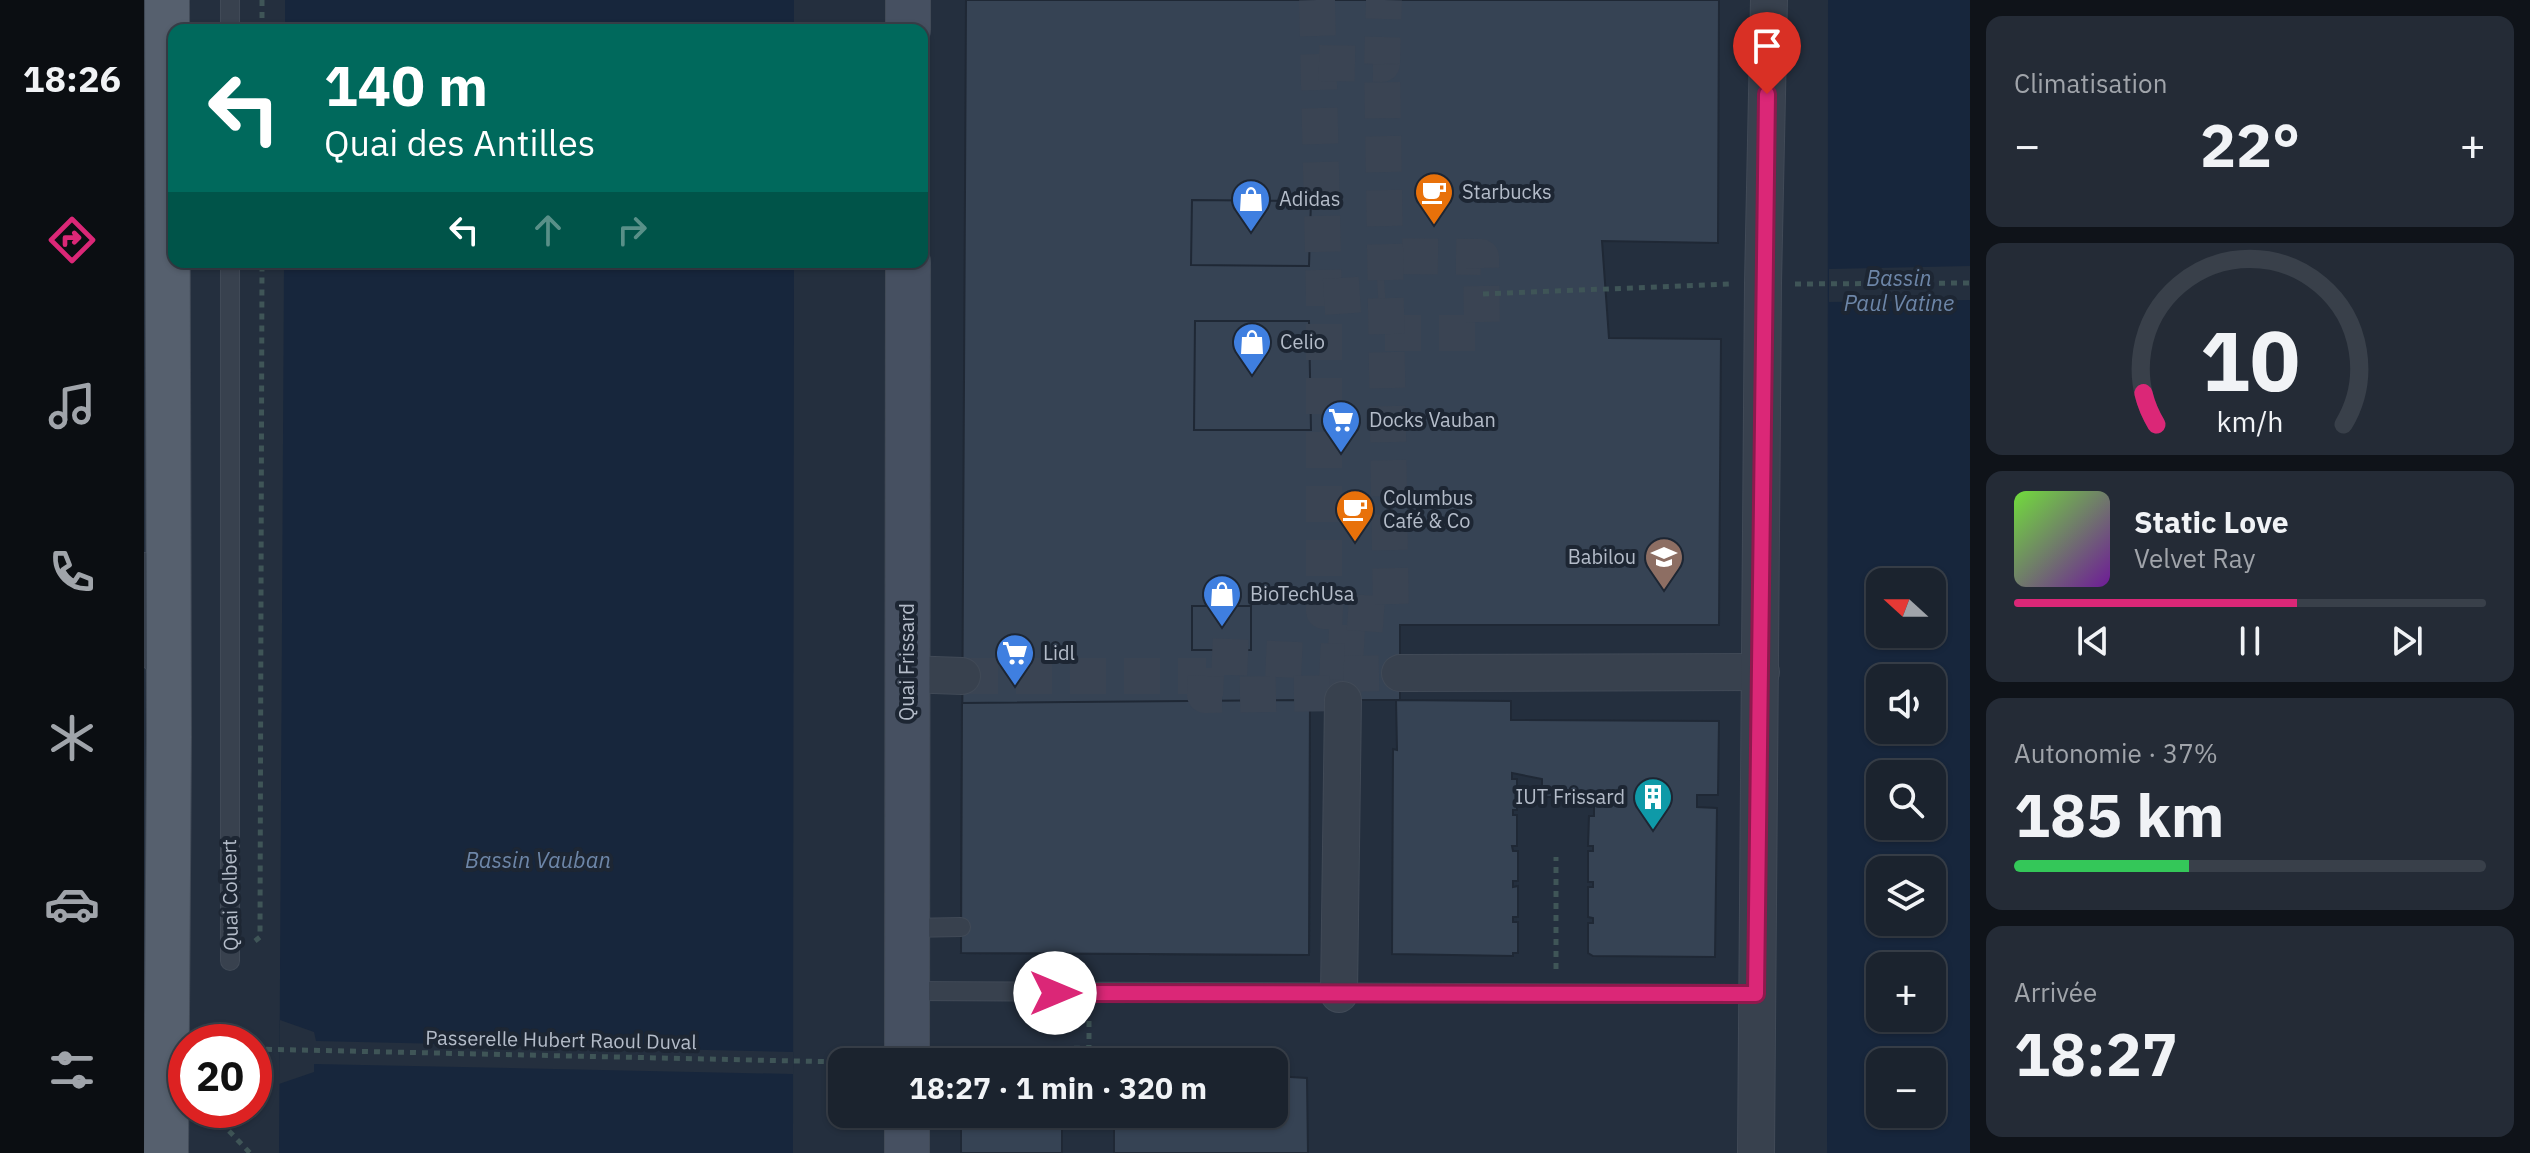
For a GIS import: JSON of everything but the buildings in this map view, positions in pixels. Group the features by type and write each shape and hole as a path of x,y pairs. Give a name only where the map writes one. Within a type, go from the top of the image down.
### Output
{"main road":[{"path":"166,1153 156,873 168,672 167,0"}],"street":[{"path":"908,0 908,24"},
{"path":"1756,1153 1763,283 1769,0"},
{"name":"Quai Frissard","path":"908,268 906,991 921,1048"},
{"path":"144,571 147,618 156,650 168,672"},
{"path":"1400,673 1761,672"},
{"path":"906,674 962,676"},
{"path":"1339,994 1343,700"},
{"path":"907,1128 907,1153"}],"lane":[{"path":"230,0 230,24"},
{"name":"Quai Colbert","path":"230,268 230,961"},
{"path":"908,928 961,927"},
{"path":"906,991 1756,994"}],"path":[{"path":"262,0 262,24"},
{"name":"Quai Colbert","path":"230,961 260,937 262,268"},
{"path":"1483,294 1763,283"},
{"path":"1829,286 1970,283"},
{"path":"1556,857 1556,994"},
{"path":"1089,993 1089,1048"},
{"name":"Passerelle Hubert Raoul Duval","path":"272,1049 828,1062"},
{"path":"229,1131 250,1153"}],"water":[{"path":"285,0 794,0 794,24 285,24"},
{"name":"Bassin Paul Vatine","path":"1828,0 1970,0 1970,1153 1827,1153"},
{"name":"Bassin Vauban","path":"284,268 794,268 793,1153 279,1153"}],"pier":[{"path":"1970,266 1970,300 1829,302 1829,269"},
{"path":"280,1020 314,1032 316,1041 793,1052 793,1074 314,1064 314,1072 279,1084"}],"tunnel":[{"path":"1317,0 1324,297 1324,611 1348,612 1343,700"},
{"path":"1319,63 1382,64 1384,0"},
{"path":"1348,612 1391,615 1382,64"},
{"path":"1385,256 1481,257 1482,333 1385,333"},
{"path":"1324,297 1385,293"},
{"path":"962,676 1206,676 1206,656 1344,662"},
{"path":"1343,674 1400,673"},
{"path":"1206,676 1205,695 1343,693"}],"place":[{"name":"Starbucks","path":"1434,226"},
{"name":"Adidas","path":"1251,233"},
{"name":"Celio","path":"1252,376"},
{"name":"Docks Vauban","path":"1341,454"},
{"name":"Columbus Café & Co","path":"1355,543"},
{"name":"Babilou","path":"1664,591"},
{"name":"BioTechUsa","path":"1222,628"},
{"name":"Lidl","path":"1015,687"},
{"name":"IUT Frissard","path":"1653,831"}],"route":[{"path":"1055,993 1756,994 1767,94"}]}
